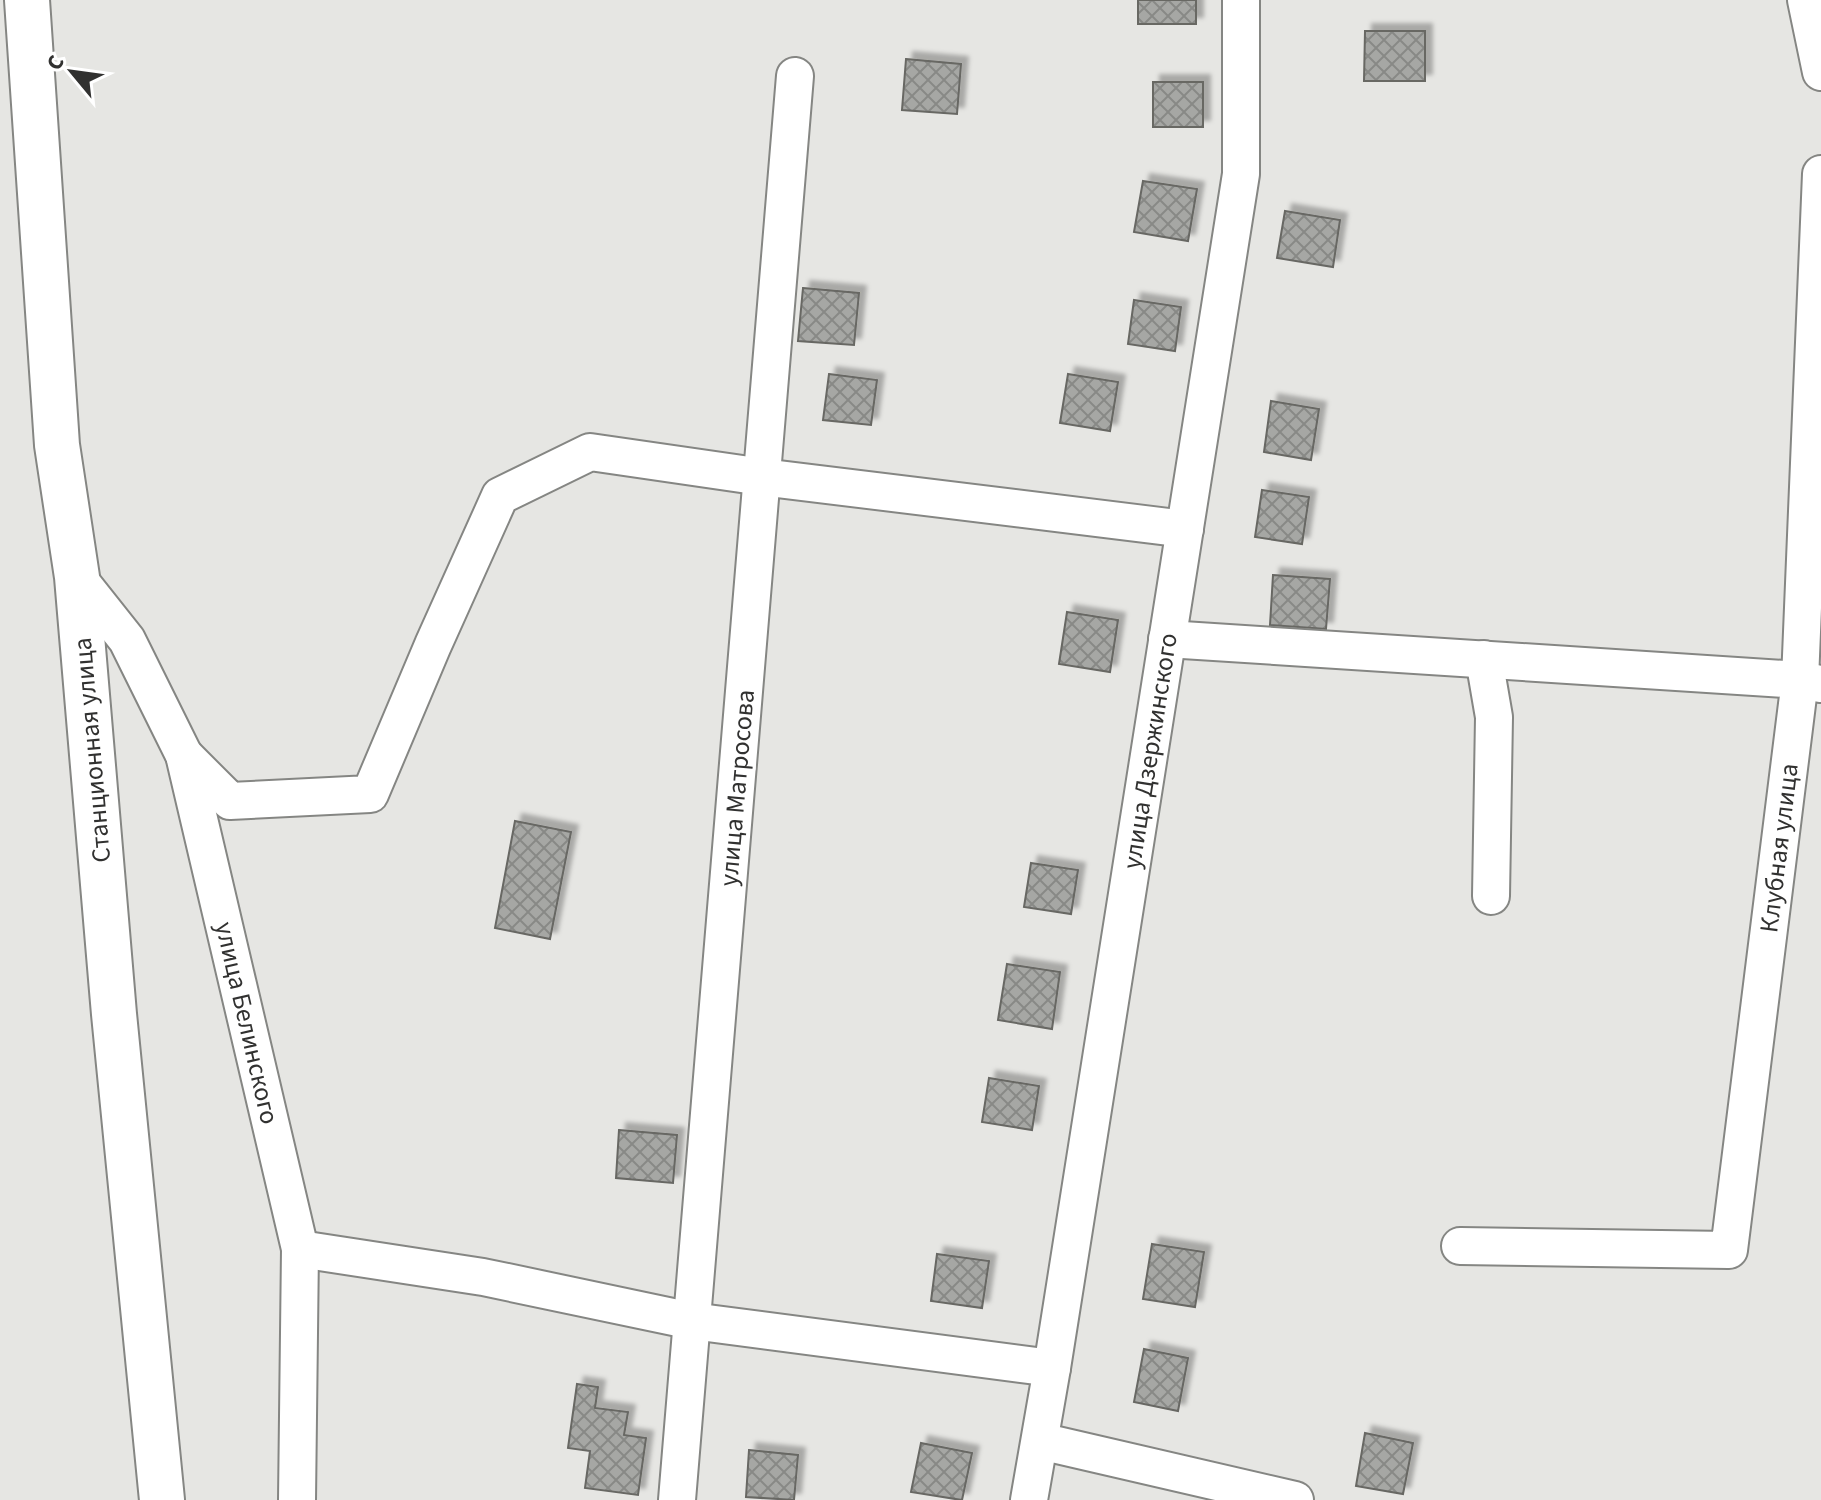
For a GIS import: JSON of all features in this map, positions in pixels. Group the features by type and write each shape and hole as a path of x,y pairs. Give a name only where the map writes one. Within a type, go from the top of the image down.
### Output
{"main road":[{"name":"Станционная улица","path":"27,0 57,445 77,577 114,1014 162,1500"}],"street":[{"name":"улица Дзержинского","path":"1029,1500 1241,174 1241,0"},
{"path":"1806,0 1821,72"},
{"name":"улица Матросова","path":"677,1500 795,76"},
{"name":"Клубная улица","path":"1460,1246 1729,1250 1811,682 1821,174"},
{"path":"184,755 230,801 370,794 500,496 590,452 762,477 1185,529"},
{"name":"улица Белинского","path":"77,577 127,640 184,755 300,1249 297,1500"},
{"path":"1167,639 1811,682"},
{"path":"1484,659 1494,717 1491,896"},
{"path":"300,1249 483,1277 692,1321 1052,1368"},
{"path":"1040,1441 1295,1500"}],"building":[{"path":"1138,0 1196,0 1196,24 1138,24"},
{"path":"1365,31 1425,31 1425,81 1364,81"},
{"path":"906,59 961,64 957,114 902,110"},
{"path":"1153,82 1203,82 1203,127 1153,127"},
{"path":"1143,181 1197,189 1188,241 1134,232"},
{"path":"1285,211 1340,220 1333,267 1277,258"},
{"path":"803,288 859,293 854,345 798,341"},
{"path":"1134,300 1181,307 1175,351 1128,344"},
{"path":"829,374 877,380 871,425 823,420"},
{"path":"1068,374 1118,382 1110,431 1060,423"},
{"path":"1271,401 1319,409 1311,460 1264,452"},
{"path":"1262,490 1309,497 1302,544 1255,537"},
{"path":"1273,575 1330,579 1326,629 1270,625"},
{"path":"1067,612 1118,620 1110,672 1059,664"},
{"path":"515,821 571,832 550,939 495,928"},
{"path":"1031,863 1078,870 1071,914 1024,907"},
{"path":"1007,964 1060,972 1052,1029 998,1020"},
{"path":"989,1078 1039,1086 1032,1130 982,1122"},
{"path":"619,1130 677,1135 673,1183 616,1178"},
{"path":"1152,1244 1204,1252 1195,1307 1143,1299"},
{"path":"937,1254 989,1261 982,1308 931,1301"},
{"path":"1144,1349 1188,1358 1178,1411 1134,1402"},
{"path":"577,1384 598,1387 595,1408 628,1412 624,1435 646,1438 638,1495 585,1488 590,1451 568,1448"},
{"path":"1365,1433 1413,1443 1403,1494 1356,1486"},
{"path":"921,1443 972,1453 962,1500 911,1492"},
{"path":"749,1450 798,1455 794,1500 746,1497"}]}
